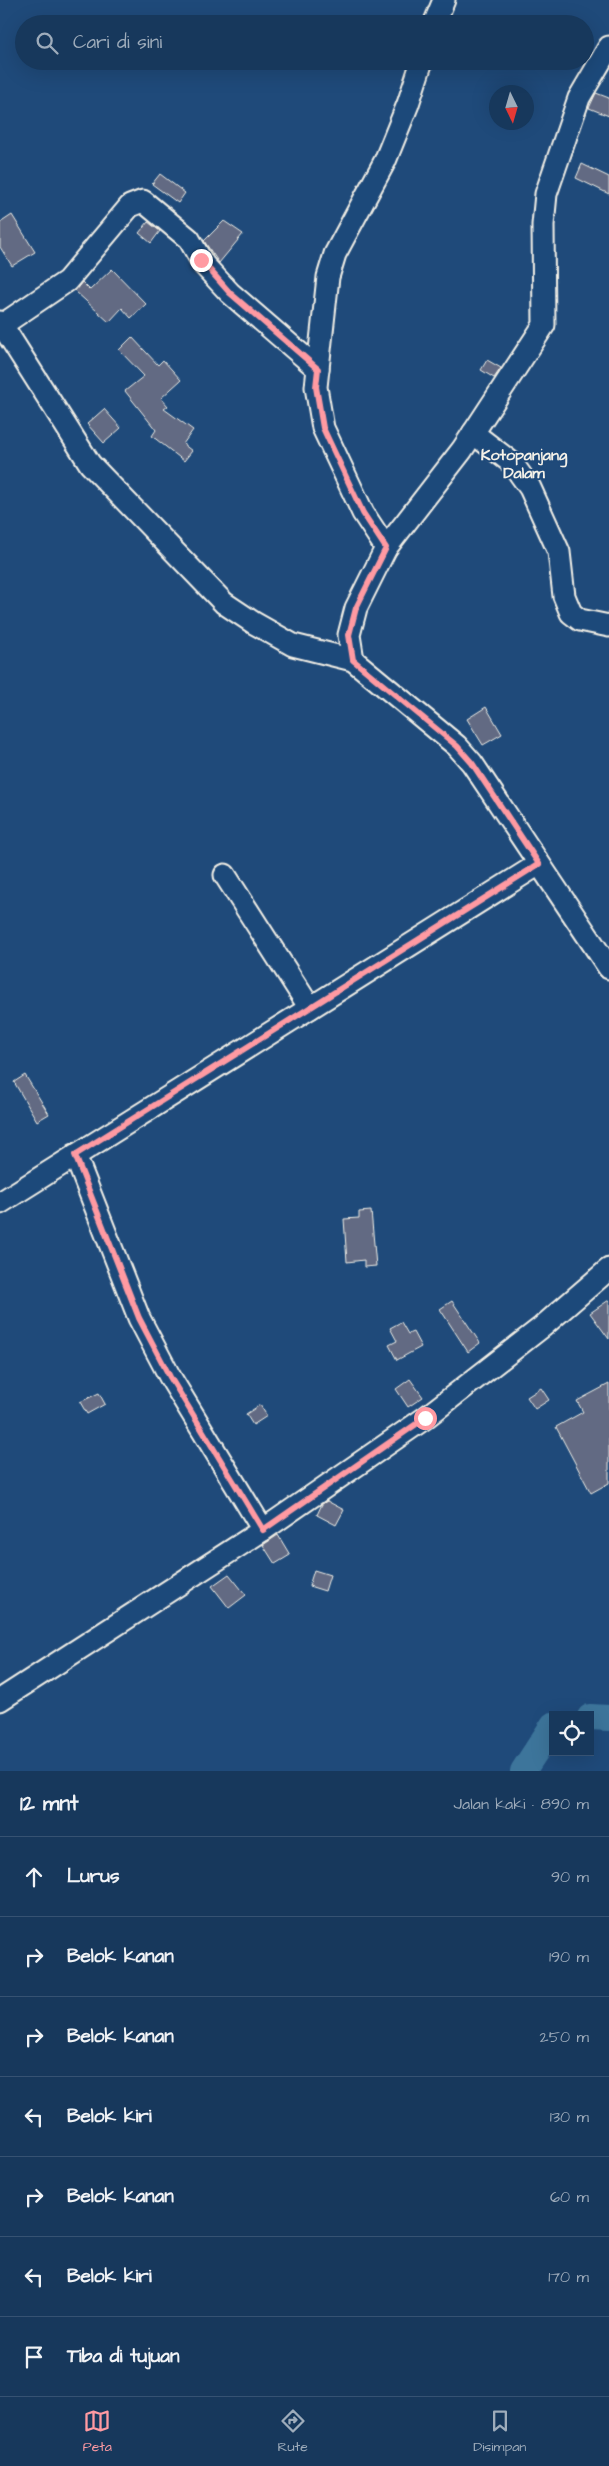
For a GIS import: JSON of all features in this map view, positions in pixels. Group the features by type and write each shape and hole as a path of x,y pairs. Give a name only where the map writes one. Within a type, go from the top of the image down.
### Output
{"street":[{"path":"438,15 444,0"},
{"path":"353,660 349,635 356,608 386,548 473,434 544,325 543,224 545,201 579,98 603,70 609,47"},
{"path":"386,548 363,513 323,428 316,387 328,277 335,254 385,161 408,104 419,70"},
{"path":"318,369 230,293 204,264 189,240 144,201 130,206 67,280 1,324 90,464 224,603 293,645 353,660 457,746 472,763 609,968"},
{"path":"473,434 512,463 530,488 559,552 564,596 571,613 580,620 609,626"},
{"path":"0,1203 539,864"},
{"path":"225,875 310,1008"},
{"path":"75,1155 139,1318 170,1377 263,1530"},
{"path":"0,1700 263,1530 425,1418 542,1327 609,1269"}],"building":[{"path":"596,93 609,98 609,116 589,108"},
{"path":"582,164 609,177 609,194 576,178"},
{"path":"160,174 185,193 178,203 152,184"},
{"path":"12,215 35,252 12,266 0,247 0,223"},
{"path":"224,221 243,234 219,263 204,241"},
{"path":"148,222 160,231 151,243 139,233"},
{"path":"112,269 146,304 131,318 122,308 109,322 75,291 82,282 90,290"},
{"path":"132,337 158,365 163,360 181,380 161,398 168,406 164,409 193,430 183,444 192,451 184,461 152,436 156,430 125,391 144,376 119,350"},
{"path":"487,360 501,368 494,378 481,370"},
{"path":"104,409 121,428 104,443 87,424"},
{"path":"486,707 502,734 483,745 467,719"},
{"path":"25,1075 49,1114 37,1121 14,1082"},
{"path":"371,1211 376,1266 364,1267 364,1260 347,1262 344,1219 359,1218 359,1212"},
{"path":"609,1300 609,1339 590,1313"},
{"path":"452,1301 480,1343 468,1352 440,1309"},
{"path":"401,1322 408,1334 413,1332 421,1347 397,1360 389,1345 397,1341 390,1328"},
{"path":"410,1379 423,1397 408,1407 396,1389"},
{"path":"609,1384 609,1483 591,1493 556,1427 583,1412 577,1401"},
{"path":"541,1388 549,1400 535,1409 527,1397"},
{"path":"99,1393 105,1404 87,1414 80,1402"},
{"path":"260,1405 267,1416 253,1425 246,1414"},
{"path":"327,1501 344,1510 336,1525 317,1515 322,1504"},
{"path":"278,1535 290,1555 275,1564 263,1545"},
{"path":"314,1570 330,1575 325,1591 309,1586"},
{"path":"229,1574 246,1595 229,1608 212,1586"}],"waterway":[{"path":"594,1717 609,1718"},
{"path":"523,1771 549,1731"}],"district":[{"name":"Kotopanjang Dalam","path":"524,464"}],"route":[{"path":"201,260 230,293 318,369 316,387 318,409 323,428 363,513 386,548 356,608 349,635 353,660 441,735 457,746 472,763 539,864 75,1155 139,1318 170,1377 263,1530 425,1418"}]}
